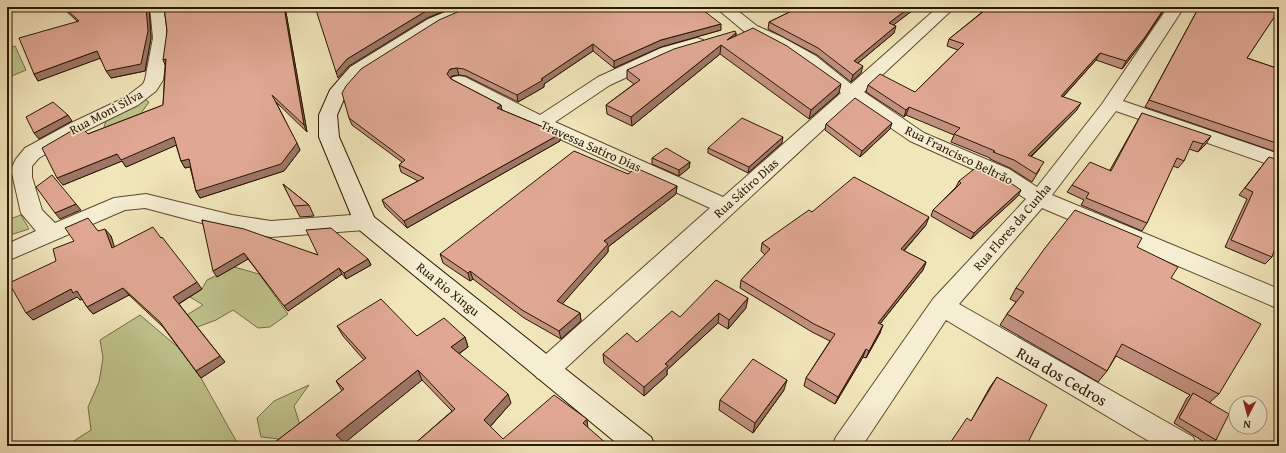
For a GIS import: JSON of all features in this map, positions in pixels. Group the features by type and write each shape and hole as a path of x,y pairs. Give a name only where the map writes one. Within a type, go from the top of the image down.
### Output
{"street":[{"name":"Rua Moni Silva","path":"51,233 32,213 22,177 21,169 23,164 32,154 78,127 132,101 150,87 154,80 161,38 158,7"},
{"name":"Rua Rio Xingu","path":"470,7 434,22 356,71 340,90 328,115 329,137 365,222 641,446"},
{"name":"Rua Francisco Beltrão","path":"725,7 751,29 776,40 810,60 852,92 917,137 1002,174 1039,198 1279,299"},
{"name":"Rua Sátiro Dias","path":"546,370 947,7"},
{"name":"Rua Flores da Cunha","path":"846,446 942,306 1039,198 1112,103 1176,7"},
{"path":"541,123 604,82 667,52 751,29"},
{"name":"Travessa Satiro Dias","path":"458,81 541,123 726,207"},
{"path":"1112,103 1279,161"},
{"path":"7,253 122,203 146,201 232,223 271,229 365,222"},
{"name":"Rua dos Cedros","path":"942,306 1183,446"}],"green space":[{"path":"15,46 26,70 7,78 7,48"},
{"path":"146,100 149,102 142,112 148,119 119,131 104,127 107,118 128,104"},
{"path":"21,215 29,229 7,236 7,220"},
{"path":"234,267 259,274 288,314 270,327 258,328 233,310 216,320 184,332 177,321 203,305 190,297 202,289 207,280"},
{"path":"140,315 180,349 201,378 239,446 66,446 91,430 88,407 99,382 103,358 100,340"},
{"path":"309,385 294,406 301,428 279,439 261,437 257,418 274,401"}],"building":[{"path":"64,7 146,7 148,31 141,64 106,71 97,51 34,74 19,38 79,21"},
{"path":"164,7 284,7 304,125 272,95 297,143 281,164 196,191 189,159 181,161 174,137 121,160 117,154 57,178 42,148 80,126 88,134 163,105 166,59 163,60 167,31"},
{"path":"315,7 436,7 426,11 347,59 336,72"},
{"path":"469,7 699,7 721,24 661,40 614,61 593,44 541,79 543,80 517,95 464,69 450,69 447,74 451,79 501,105 497,108 560,134 404,221 382,200 424,178 399,165 405,160 349,118 342,93 346,86 361,69 439,20"},
{"path":"800,7 910,7 889,23 896,26 854,61 863,66 853,75 818,48 769,22"},
{"path":"989,7 1165,7 1145,37 1126,61 1100,53 1061,96 1081,103 1028,155 1044,162 1036,174 1014,160 954,134 960,128 909,107 906,110 868,85 880,74 915,92 964,44 949,39"},
{"path":"1199,7 1279,7 1279,10 1247,58 1279,69 1279,144 1149,100"},
{"path":"753,28 787,46 841,84 811,110 721,45 631,117 606,105 640,80 627,70 674,49 735,31 736,33 727,40"},
{"path":"855,98 892,123 862,151 826,124"},
{"path":"53,102 68,115 34,133 26,117"},
{"path":"1142,113 1211,136 1203,144 1193,141 1184,161 1177,158 1147,223 1086,198 1089,193 1072,185 1090,162 1111,171"},
{"path":"742,118 783,137 749,167 708,148"},
{"path":"666,148 690,162 679,170 652,158"},
{"path":"574,151 628,174 636,168 677,186 604,241 608,244 557,301 580,313 559,331 522,310 470,271 468,273 440,254"},
{"path":"1269,157 1279,160 1279,237 1272,257 1231,240 1253,192 1245,188"},
{"path":"978,166 997,174 1021,190 974,233 933,210 961,183 959,181"},
{"path":"52,175 76,204 55,213 36,187"},
{"path":"854,177 929,217 901,249 926,262 878,323 883,325 869,351 866,349 838,397 806,378 835,334 814,324 741,280 770,249 762,243 809,210 812,212"},
{"path":"283,184 309,205 294,206"},
{"path":"1075,210 1142,238 1137,247 1178,267 1171,278 1261,324 1219,394 1122,344 1107,371 1007,314 1024,292 1016,288"},
{"path":"88,218 98,231 105,229 112,248 153,227 197,282 173,297 220,356 196,371 160,322 123,288 87,307 77,291 73,293 71,289 26,313 9,283 56,261 53,249 74,241 65,228"},
{"path":"202,220 244,229 318,255 306,230 331,228 368,259 344,273 339,268 284,306 244,253 213,271"},
{"path":"716,280 748,298 729,320 719,313 665,364 668,366 644,387 603,354 627,333 637,342 672,311 680,317"},
{"path":"381,299 417,336 444,318 465,337 451,347 508,394 484,420 503,439 554,395 587,419 583,423 609,446 412,446 455,409 418,370 336,435 348,446 270,446 344,389 336,381 366,358 337,326"},
{"path":"753,359 787,380 755,423 720,400"},
{"path":"997,377 1047,405 1026,446 948,446 967,418 971,421"},
{"path":"1193,393 1228,413 1216,440 1179,418"}]}
